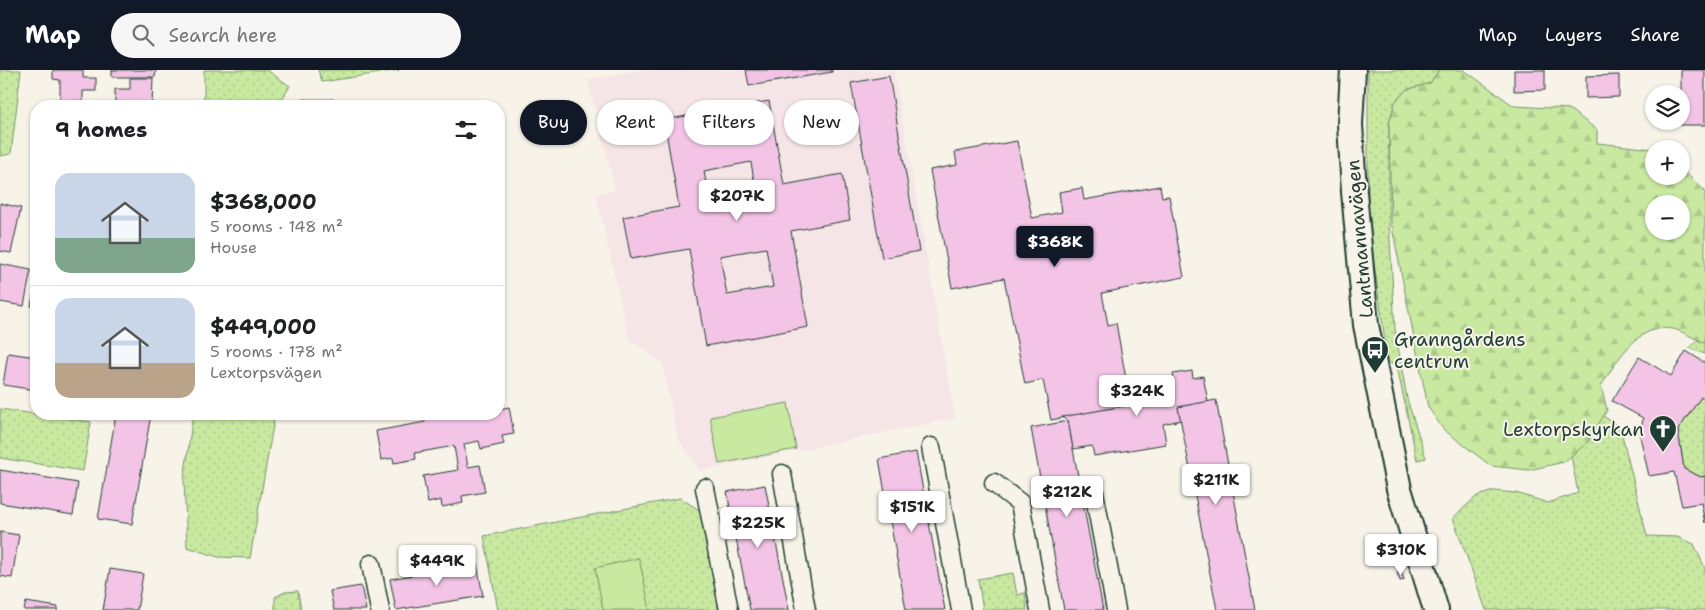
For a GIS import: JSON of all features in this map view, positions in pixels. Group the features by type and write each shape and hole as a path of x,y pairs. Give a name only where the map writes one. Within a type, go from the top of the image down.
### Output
{"street":[{"name":"Lantmannavägen","path":"1353,70 1350,124 1366,325 1399,489 1436,610"},
{"path":"931,447 960,610"},
{"path":"782,474 806,610"},
{"path":"994,483 1020,503 1040,610"},
{"path":"1093,487 1116,610"},
{"path":"705,488 729,610"},
{"path":"372,564 380,610"}],"shaded area":[{"path":"640,70 894,70 955,418 700,471 678,439 662,362 629,339 596,194 615,190 604,145 674,145 674,100 597,100 597,117 588,80"}],"green space":[{"path":"0,70 21,70 11,154 0,156"},
{"path":"204,70 267,70 290,86 282,100 204,100"},
{"path":"318,70 399,70 322,82"},
{"path":"1368,70 1439,70 1430,83 1406,90 1395,102 1389,124 1389,221 1395,329 1407,399 1426,458 1417,460 1397,367 1388,362 1368,221"},
{"path":"1439,70 1464,70 1514,106 1569,109 1597,130 1597,143 1645,148 1645,185 1690,185 1690,177 1705,191 1705,343 1673,329 1661,328 1649,331 1639,337 1622,355 1601,386 1607,410 1588,442 1564,462 1529,470 1491,466 1443,429 1428,407 1391,222 1389,124 1395,102 1406,90 1430,83"},
{"path":"303,99 334,99 334,100"},
{"path":"1698,340 1705,343 1705,354 1689,348"},
{"path":"1701,397 1705,400 1705,476 1701,477 1684,469 1678,430"},
{"path":"788,403 796,449 719,464 710,417"},
{"path":"1589,407 1620,427 1647,536 1677,537 1694,544 1705,568 1705,610 1486,610 1453,518 1477,496 1494,491 1516,493 1548,503 1578,493 1566,429"},
{"path":"0,409 30,413 30,420 77,420 91,422 83,471 0,458"},
{"path":"192,420 274,420 250,558 218,557 187,547 184,480"},
{"path":"680,498 701,511 719,610 498,610 484,536"},
{"path":"639,558 650,610 603,610 595,568"},
{"path":"1013,573 1017,595 1025,593 1027,610 983,610 978,579"},
{"path":"298,591 301,610 275,610 275,597 285,592"}],"building":[{"path":"53,70 83,70 83,78 96,78 96,91 83,91 83,100 60,100 60,80 53,79"},
{"path":"112,70 156,70 155,77 112,77"},
{"path":"746,70 832,70 832,72 749,86"},
{"path":"1514,70 1545,70 1545,90 1514,91"},
{"path":"1681,70 1705,70 1705,125 1690,125 1690,85 1681,85"},
{"path":"1619,75 1619,97 1586,98 1586,76"},
{"path":"889,76 919,251 882,258 859,128 859,100 854,100 851,83"},
{"path":"130,78 153,78 152,100 115,100 115,89 130,89"},
{"path":"684,116 684,145 774,145 774,129 784,185 842,174 850,220 791,231 808,327 706,346 689,249 631,259 623,217 679,207 668,145 674,145 674,118","holes":["751,162 757,199 710,207 704,171","766,248 773,287 727,295 720,256"]},
{"path":"1017,141 1032,218 1062,212 1059,192 1082,188 1084,200 1160,186 1162,197 1169,196 1184,277 1102,293 1108,325 1116,323 1126,379 1119,380 1124,406 1051,420 1043,380 1025,384 1004,278 952,288 930,170 957,165 955,152"},
{"path":"0,203 21,208 11,253 0,251"},
{"path":"0,264 30,270 24,306 0,302"},
{"name":"Lextorpskyrkan","path":"1686,351 1705,363 1705,400 1701,397 1678,430 1684,469 1701,477 1705,476 1705,523 1701,503 1682,506 1674,472 1649,476 1640,436 1643,418 1612,401 1639,357 1671,376"},
{"path":"8,353 30,356 30,389 3,385"},
{"path":"1192,371 1193,378 1203,376 1208,402 1178,407 1181,420 1163,424 1166,444 1094,456 1092,446 1073,449 1068,421 1062,417 1124,406 1122,394 1174,381 1173,374"},
{"path":"1216,400 1255,610 1217,610 1178,407"},
{"path":"509,407 514,434 502,436 504,444 481,449 479,441 464,444 468,467 480,465 485,492 462,496 463,503 442,507 441,500 428,503 423,476 458,470 454,446 415,453 416,459 394,463 393,458 381,460 376,431 425,422 424,420 505,420 505,408"},
{"path":"115,420 150,420 132,524 98,519"},
{"path":"1068,421 1103,610 1064,610 1031,428"},
{"path":"916,452 945,610 906,610 879,459"},
{"path":"0,470 78,483 73,515 0,503"},
{"path":"765,485 789,610 750,610 727,492"},
{"path":"0,532 19,535 12,578 0,576"},
{"path":"477,564 483,596 396,610 390,579"},
{"path":"110,569 143,574 137,610 103,610"},
{"path":"1401,570 1404,580 1400,581 1397,572"},
{"path":"361,586 366,610 334,610 330,591"},
{"path":"26,602 58,607 58,610 24,610"}],"place":[{"name":"Granngårdens centrum","path":"1375,374"},
{"name":"Lextorpskyrkan","path":"1663,453"}]}
